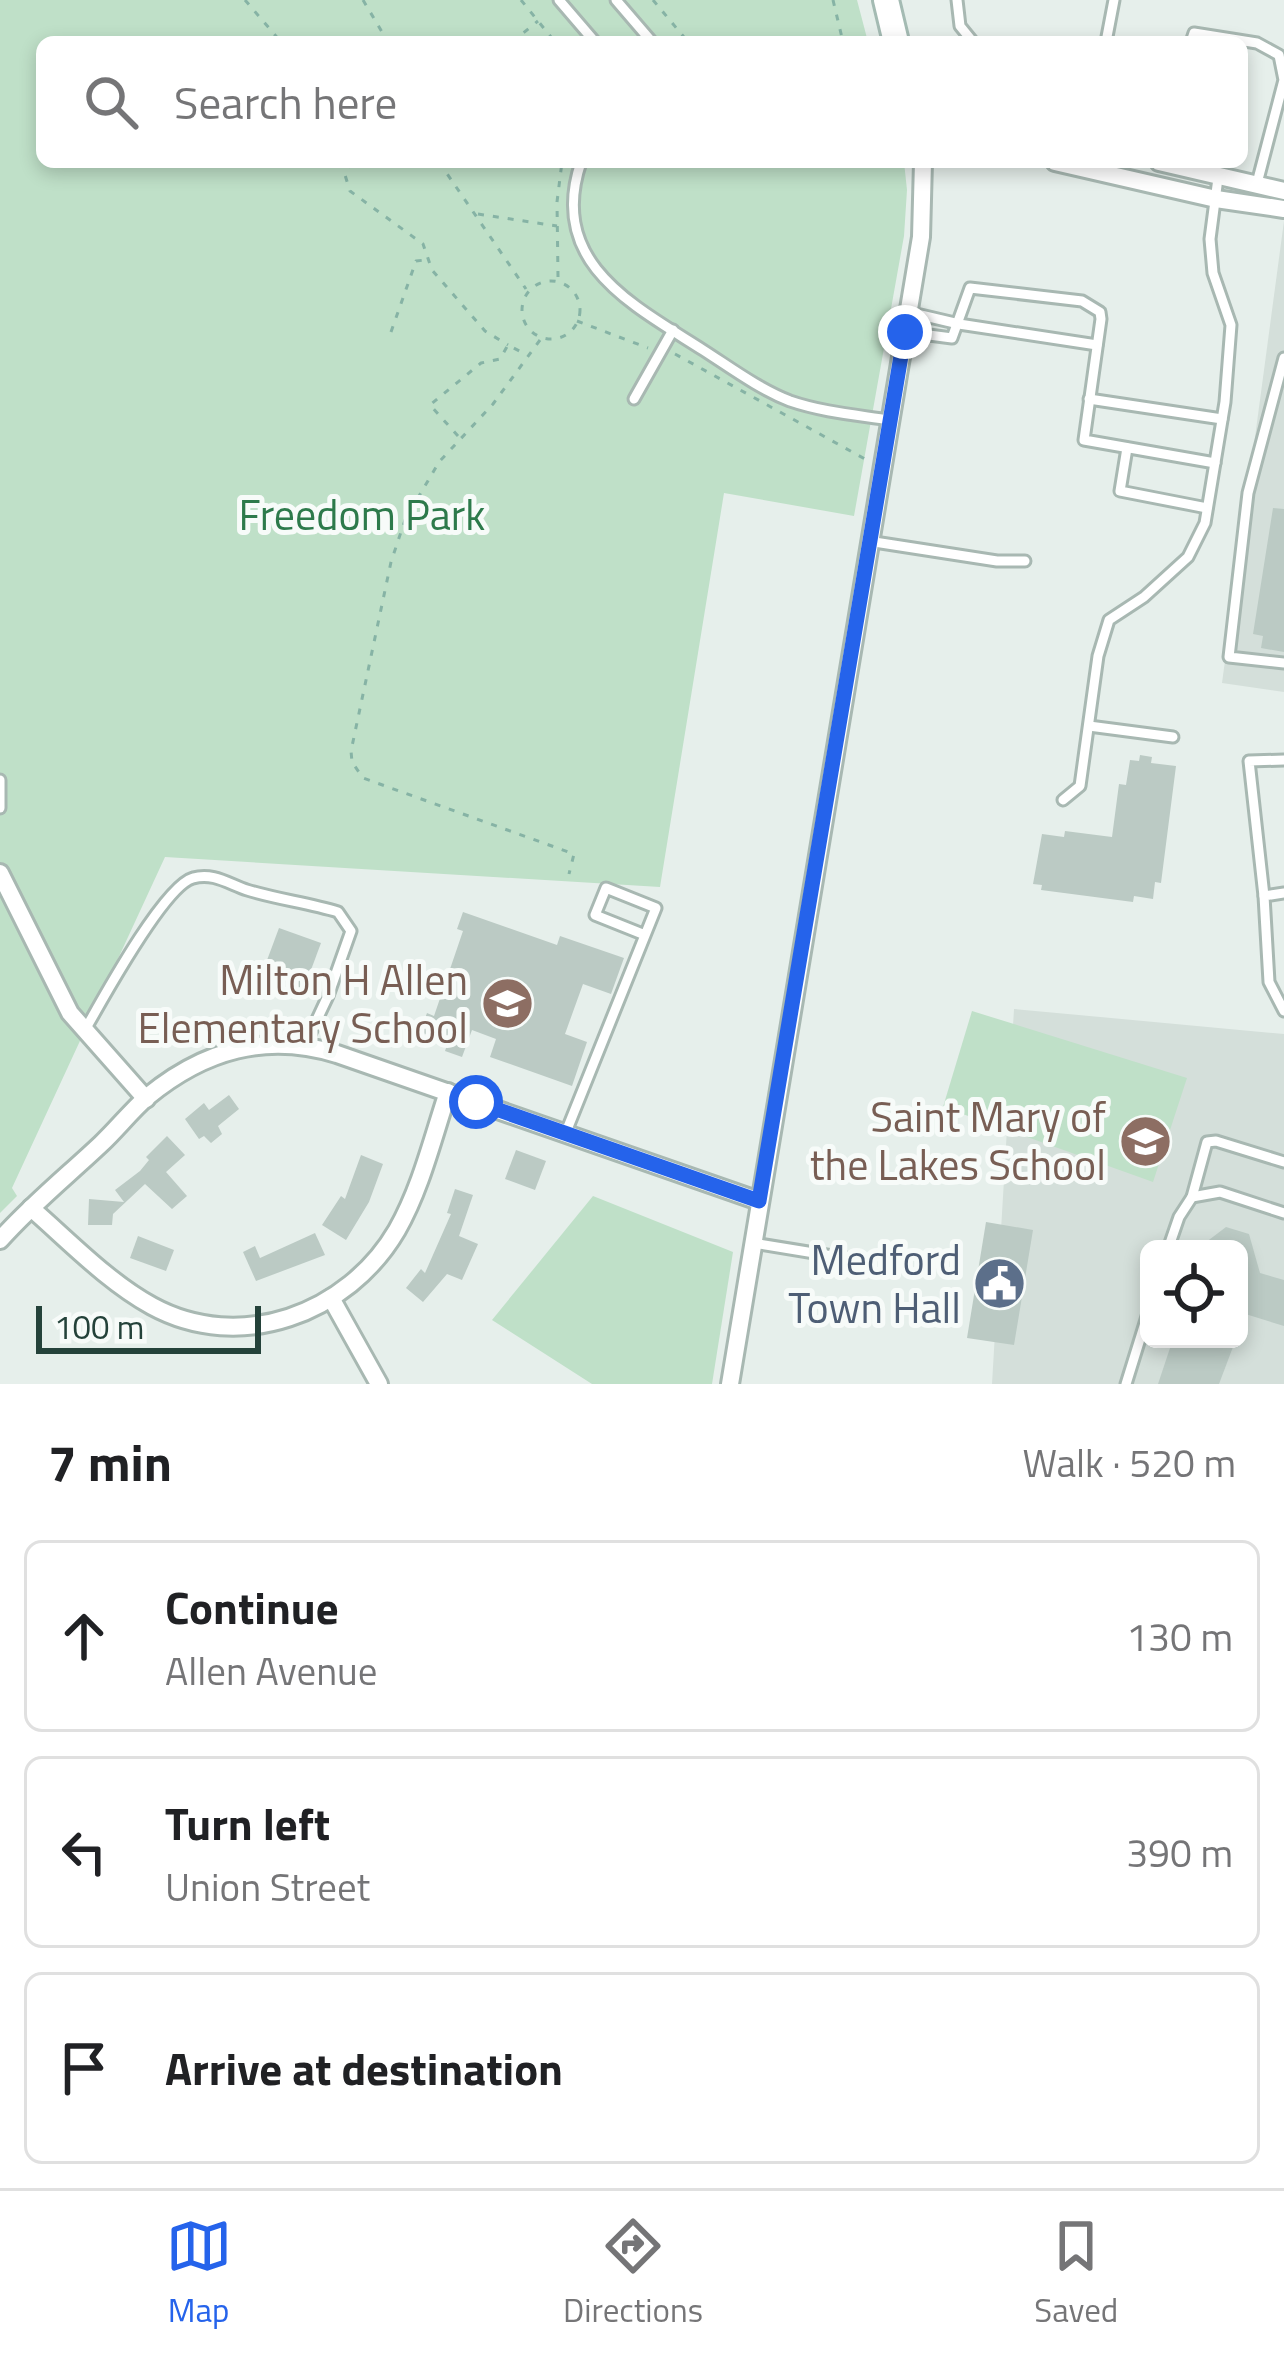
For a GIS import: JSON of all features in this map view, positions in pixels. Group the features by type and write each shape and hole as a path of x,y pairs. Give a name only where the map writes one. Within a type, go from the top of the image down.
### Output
{"street":[{"path":"886,0 895,36"},
{"path":"730,1384 924,215 923,168"},
{"path":"1096,168 1216,199 1284,209"},
{"path":"1181,168 1284,191"},
{"path":"0,873 70,1013 146,1099"},
{"path":"0,1240 146,1099 197,1063 231,1049 268,1043 304,1046 448,1092 759,1201"},
{"path":"31,1208 134,1295 185,1320 228,1328 285,1320 331,1298 370,1266 400,1225 448,1092"},
{"path":"331,1298 379,1384"}],"lane":[{"path":"559,0 591,36"},
{"path":"616,0 647,36"},
{"path":"957,0 966,36"},
{"path":"1107,36 1114,0"},
{"path":"1248,42 1279,55 1284,80 1256,188"},
{"path":"580,168 574,203 586,256 618,295 781,397 890,420"},
{"path":"1063,800 1080,786 1098,656 1109,620 1144,597 1188,557 1205,523 1231,325 1213,273 1210,238 1218,178"},
{"path":"905,332 952,338 970,288 1082,302 1100,311 1084,440 1215,464"},
{"path":"908,312 1097,344"},
{"path":"634,399 673,330"},
{"path":"1284,358 1248,493 1229,657 1284,663"},
{"path":"1088,399 1222,419"},
{"path":"1127,448 1120,491 1208,508"},
{"path":"868,542 998,561 1025,560"},
{"path":"1089,726 1173,736"},
{"path":"1284,760 1249,761 1269,982 1284,1011"},
{"path":"0,780 0,808"},
{"path":"85,1030 123,964 177,887 190,878 209,876 338,912 345,920 351,932 304,1046"},
{"path":"566,1134 656,908 605,888 595,915 645,935"},
{"path":"1264,896 1284,893"},
{"path":"1171,1240 1192,1197 1208,1142 1284,1162"},
{"path":"1192,1197 1220,1192 1284,1213"},
{"path":"753,1243 863,1261"},
{"path":"1126,1384 1140,1339"}],"path":[{"path":"245,0 276,36"},
{"path":"363,0 384,36"},
{"path":"521,0 550,36"},
{"path":"653,0 683,36"},
{"path":"833,0 842,36"},
{"path":"519,36 538,21"},
{"path":"348,168 350,191 423,244 427,260 485,331 528,356"},
{"path":"444,168 528,292 524,320 540,340"},
{"path":"558,278 562,168"},
{"path":"476,214 557,226"},
{"path":"391,332 416,261 427,260"},
{"path":"528,292 542,281 558,278 580,301 577,321 557,339 540,340 413,502 398,541 357,712 352,761 364,778 574,854 568,874"},
{"path":"577,321 645,348 678,354 866,459"},
{"path":"460,438 430,405 481,363 500,359 508,345"}],"shaded area":[{"path":"1284,221 1284,692 1222,683"},
{"name":"Saint Mary of the Lakes School","path":"1014,1009 1284,1034 1284,1384 992,1384"}],"green space":[{"name":"Freedom Park","path":"0,0 857,0 866,36 36,36 36,168 905,168 907,190 904,236 854,516 724,493 660,887 165,857 12,1188 17,1196 0,1213"},
{"path":"972,1011 1187,1078 1153,1182 943,1107"},
{"path":"593,1196 733,1252 712,1384 592,1384 492,1320"}],"building":[{"path":"1273,508 1284,509 1284,652 1261,648 1263,636 1253,634"},
{"path":"1140,755 1152,757 1151,763 1176,766 1161,883 1155,882 1153,899 1134,896 1133,902 1041,890 1042,885 1033,884 1042,834 1064,837 1065,831 1112,837 1119,784 1126,785 1130,760 1139,761"},
{"name":"Milton H Allen Elementary School","path":"463,912 557,945 560,936 624,958 611,994 583,984 565,1034 587,1042 572,1086 490,1057 496,1039 472,1030 462,1057 445,1051 448,1042 420,1032 427,1013 434,1016 463,931 457,929"},
{"path":"279,928 321,943 302,994 260,979"},
{"path":"229,1095 239,1109 218,1126 222,1134 211,1143 204,1136 199,1139 185,1119 204,1103 209,1110"},
{"path":"167,1136 185,1155 166,1172 187,1196 172,1209 145,1184 113,1214 112,1225 88,1225 89,1199 124,1202 115,1190 140,1171 149,1160 146,1157"},
{"path":"516,1150 546,1161 535,1190 505,1179"},
{"path":"361,1155 383,1164 369,1202 346,1240 322,1225 341,1196 345,1199"},
{"path":"455,1189 473,1195 459,1236 478,1244 462,1280 447,1274 423,1302 406,1288 421,1269 425,1273 451,1214 447,1213"},
{"name":"Medford Town Hall","path":"986,1222 1033,1230 1014,1345 967,1338"},
{"path":"1226,1227 1249,1234 1260,1273 1284,1280 1284,1326 1248,1315 1248,1240 1209,1240"},
{"path":"315,1233 325,1255 256,1281 243,1252 255,1246 260,1258"},
{"path":"138,1236 174,1250 166,1271 130,1258"},
{"path":"1170,1348 1233,1348 1219,1384 1158,1384"}],"place":[{"name":"Milton H Allen Elementary School","path":"507,1004"},
{"name":"Saint Mary of the Lakes School","path":"1145,1141"},
{"name":"Medford Town Hall","path":"1000,1284"}],"route":[{"path":"476,1102 759,1201 905,332"}]}
